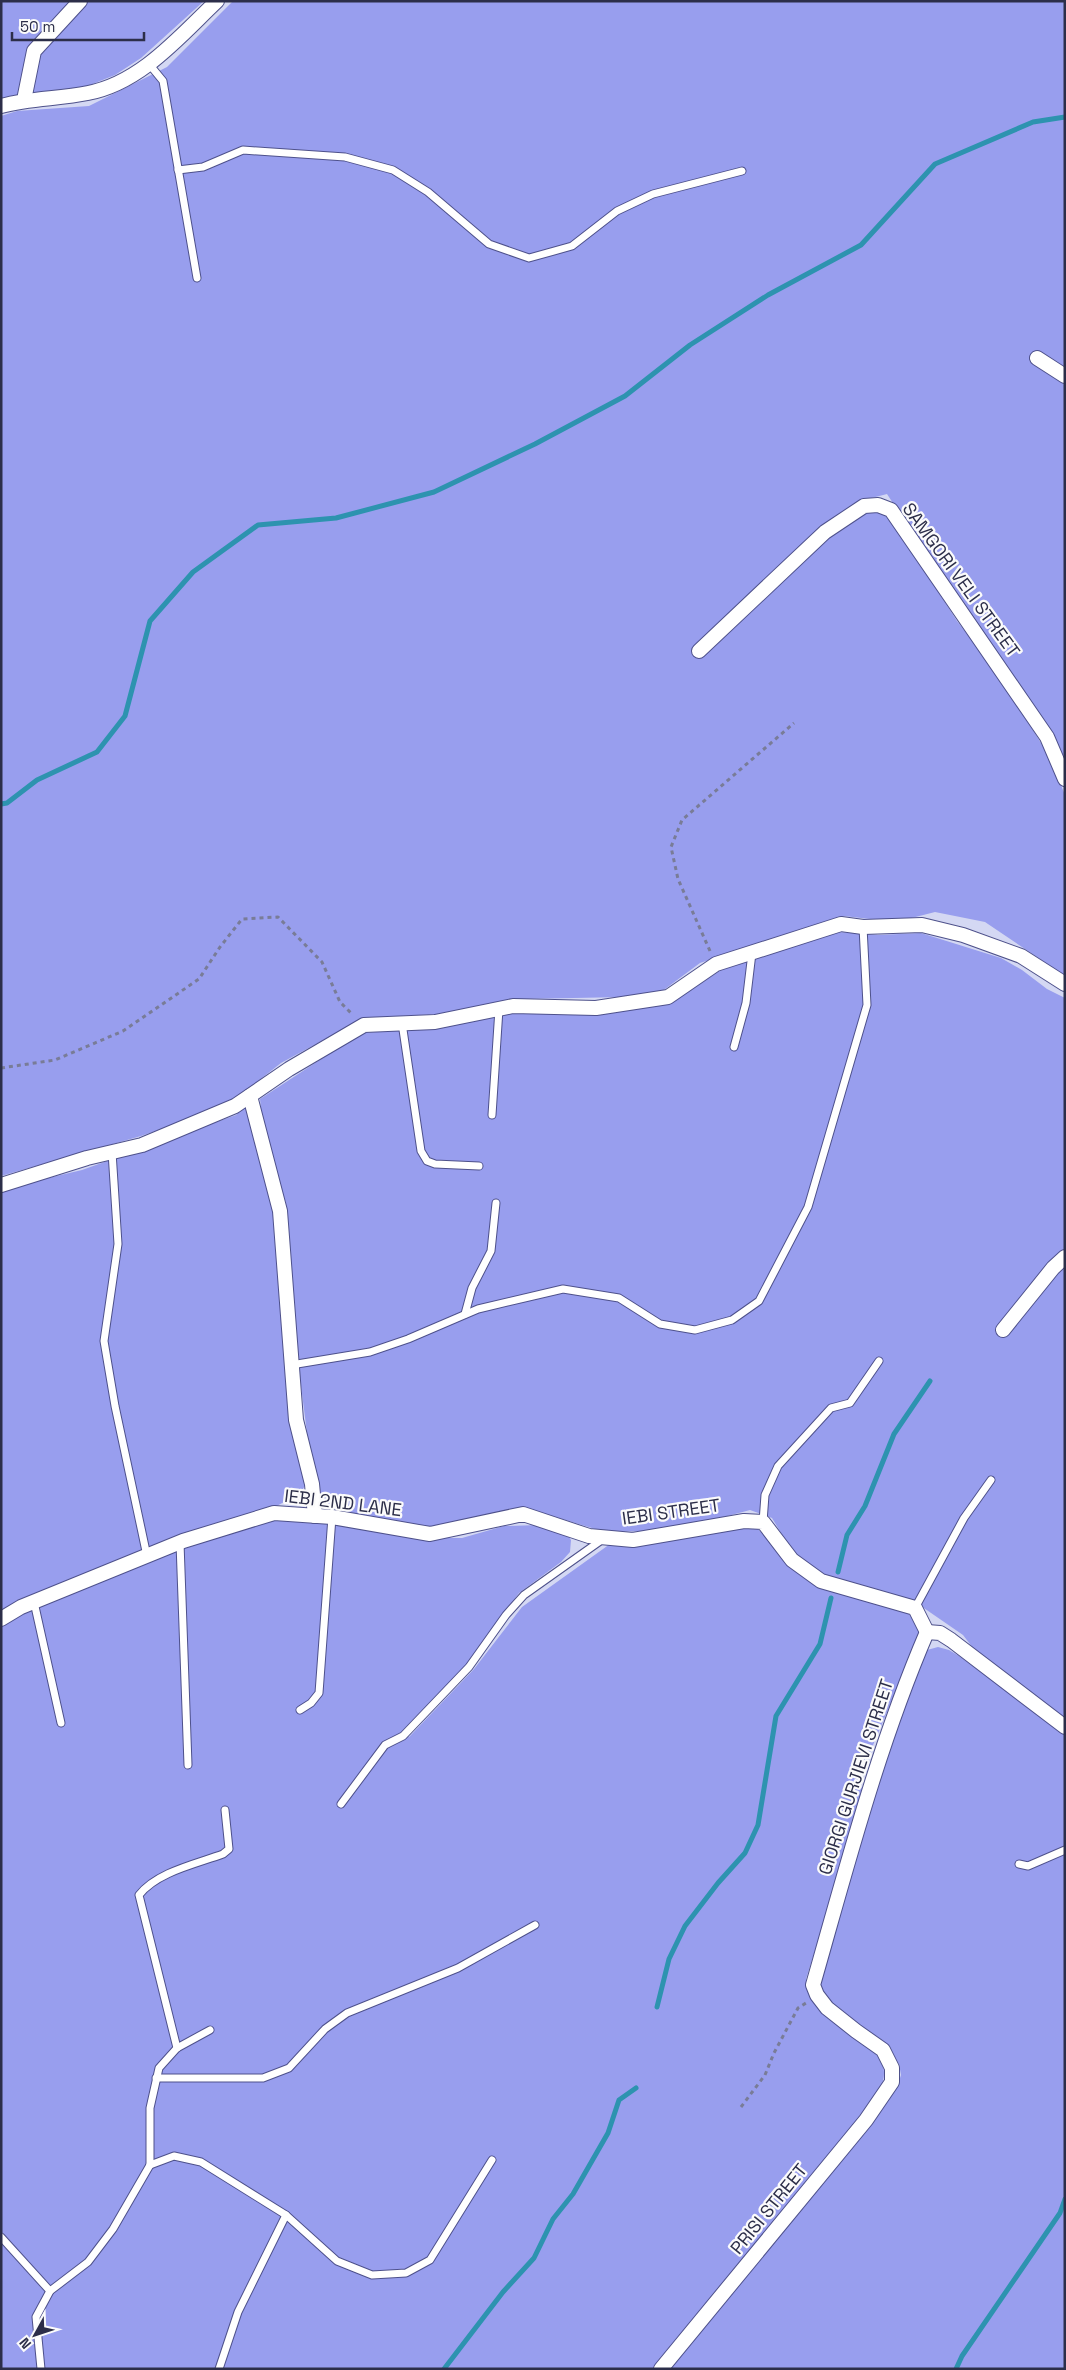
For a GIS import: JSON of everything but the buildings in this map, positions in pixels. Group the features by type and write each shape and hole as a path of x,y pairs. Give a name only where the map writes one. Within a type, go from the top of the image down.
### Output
{"street":[{"path":"24,100 34,50 80,1"},
{"path":"1,106 24,100 90,93 120,82 149,64 218,1"},
{"path":"1037,358 1065,376"},
{"name":"SAMGORI VELI STREET","path":"699,650 825,532 864,506 878,505 891,510 944,589 1006,674 1047,737 1065,779"},
{"path":"1,1185 142,1144 235,1106 289,1069 364,1025 435,1022 513,1006 596,1008 668,997 716,964 841,924 863,927 922,925 964,935 1021,956 1065,984"},
{"path":"250,1096 280,1210 296,1420 312,1484 315,1516"},
{"path":"1003,1330 1053,1268 1065,1257"},
{"name":"IEBI 2ND LANE","path":"1,1619 34,1602 180,1543 274,1513 332,1517 430,1534 523,1514 589,1536 605,1538"},
{"name":"IEBI STREET","path":"605,1538 633,1540 744,1521 763,1522"},
{"path":"763,1522 792,1560 821,1581 915,1608 927,1632 940,1633 951,1640 1065,1727"},
{"name":"GIORGI GURJIEVI STREET","path":"817,1996 813,1985 868,1796 904,1686 927,1632"},
{"name":"PRISI STREET","path":"661,2369 866,2120 892,2082 892,2068 883,2050 827,2008 817,1996"}],"lane":[{"path":"149,64 163,81 197,278"},
{"path":"178,170 203,167 243,150 345,157 393,170 428,192 488,244 529,258 572,246 617,211 653,194 742,171"},
{"path":"291,1366 370,1352 408,1339 478,1309 563,1289 620,1298 660,1324 696,1330 732,1320 759,1301 808,1207 867,1005 863,927"},
{"path":"734,1047 746,1003 752,952"},
{"path":"492,1115 499,1009"},
{"path":"402,1023 421,1151 427,1161 435,1164 479,1166"},
{"path":"112,1152 118,1244 104,1341 115,1406 147,1556"},
{"path":"466,1314 472,1288 491,1250 496,1203"},
{"path":"763,1522 765,1495 778,1466 831,1408 850,1403 879,1361"},
{"path":"915,1608 964,1518 991,1480"},
{"path":"300,1710 311,1703 319,1693 332,1517"},
{"name":"IEBI STREET","path":"341,1804 385,1745 403,1736 469,1667 506,1615 524,1595 605,1538"},
{"path":"180,1543 188,1765"},
{"path":"34,1602 62,1723"},
{"path":"177,2048 139,1895 146,1886 159,1878 224,1854 229,1849 225,1810"},
{"path":"1019,1864 1028,1866 1065,1850"},
{"path":"156,2078 263,2078 288,2068 325,2029 347,2013 458,1968 535,1924"},
{"path":"41,2369 36,2317 50,2290 88,2262 113,2228 150,2165 150,2108 159,2068 177,2048 210,2030"},
{"path":"150,2165 174,2156 201,2162 286,2215 337,2261 372,2275 406,2273 430,2260 492,2160"},
{"path":"219,2369 238,2312 286,2215"},
{"path":"1,2237 50,2290"}],"path":[{"path":"716,964 678,879 671,847 682,820 794,723"},
{"path":"1,1068 55,1060 123,1031 199,979 242,918 278,917 322,962 340,1002 364,1025"},
{"path":"740,2107 765,2075 774,2053 798,2008 817,1996"}],"shaded area":[{"path":"1,1 204,1 141,58 115,75 85,87 1,99"},
{"path":"233,1 1065,1 1065,369 1036,350 1030,362 1065,385 1065,767 1056,747 1023,691 887,494 860,501 814,533 825,538 870,511 882,512 895,525 957,621 995,670 1050,758 1065,795 1065,976 985,922 935,912 896,922 844,916 700,963 661,992 625,997 522,999 456,1013 364,1018 281,1063 234,1100 187,1120 141,1136 1,1176 1,116 17,111 89,106 167,67"},
{"path":"839,932 878,935 921,933 1001,958 1022,970 1047,989 1065,998 1065,1720 979,1656 963,1635 918,1604 821,1573 793,1553 772,1518 750,1510 705,1522 645,1531 605,1532 526,1508 434,1527 336,1512 323,1503 308,1441 296,1346 286,1203 264,1135 260,1099 361,1033 440,1028 511,1014 598,1014 673,1002 721,970"},
{"path":"248,1103 276,1216 307,1483 300,1493 275,1507 40,1592 1,1614 1,1189 82,1170 236,1115"},
{"path":"276,1517 431,1538 462,1538 504,1526 539,1525 565,1531 571,1540 570,1552 561,1562 519,1593 467,1664 403,1730 409,1737 474,1669 522,1607 610,1544 734,1526 757,1528 805,1577 909,1614 916,1622 920,1634 857,1783 865,1791 806,1979 809,1995 816,2005 875,2051 882,2062 883,2083 878,2097 655,2369 1,2369 1,1625 23,1612 183,1547"},
{"path":"938,1647 949,1650 959,1656 1065,1733 1065,1846 1029,1862 1029,1870 1065,1854 1065,2369 665,2369 830,2173 897,2087 901,2075 899,2064 885,2046 829,2005 817,1990 867,1818 895,1733 927,1650"}],"waterway":[{"path":"1,804 7,803 37,780 97,752 125,716 150,621 193,572 258,525 336,518 434,492 535,444 625,396 690,345 768,295 861,245 935,164 1033,122 1065,117"},
{"path":"838,1572 847,1535 865,1506 894,1434 930,1381"},
{"path":"657,2007 669,1959 685,1926 718,1883 745,1853 758,1825 776,1716 820,1644 831,1598"},
{"path":"444,2369 503,2292 534,2258 553,2219 573,2194 608,2133 619,2100 636,2088"},
{"path":"956,2369 962,2356 1060,2213 1065,2199"}]}
